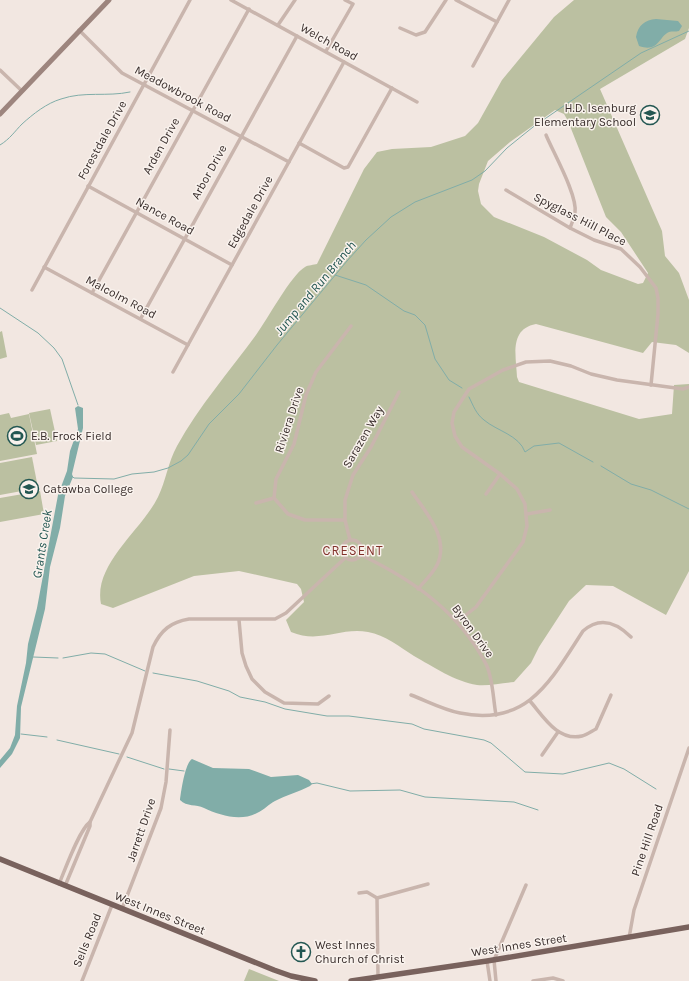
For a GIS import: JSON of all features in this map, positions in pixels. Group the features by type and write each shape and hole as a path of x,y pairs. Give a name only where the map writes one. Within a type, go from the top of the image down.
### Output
{"main road":[{"path":"0,114 109,0"},
{"name":"West Innes Street","path":"0,860 291,976 315,981"},
{"name":"West Innes Street","path":"351,981 490,961 689,928"}],"street":[{"name":"Forestdale Drive","path":"32,290 190,0"},
{"name":"Welch Road","path":"231,0 418,102"},
{"path":"278,25 295,0"},
{"path":"326,51 353,4 345,0"},
{"path":"400,28 416,35 425,32 446,0"},
{"path":"456,0 497,22"},
{"path":"473,66 510,0"},
{"name":"Arden Drive","path":"92,293 249,9"},
{"name":"Meadowbrook Road","path":"79,30 122,73 288,162"},
{"name":"Arbor Drive","path":"141,318 240,136 297,36"},
{"name":"Edgedale Drive","path":"173,372 344,62"},
{"path":"0,70 22,91"},
{"path":"299,143 344,168 348,167 392,88"},
{"path":"546,135 558,159 575,205 575,214 570,228"},
{"name":"Nance Road","path":"88,186 232,265"},
{"name":"Spyglass Hill Place","path":"506,190 570,228 594,240 621,249 636,263 656,288 658,298 658,314 651,385"},
{"name":"Malcolm Road","path":"44,266 188,345"},
{"name":"Riviera Drive","path":"274,498 276,480 294,444 306,395 316,372 351,326"},
{"path":"457,622 476,607 523,542 527,526 527,514 521,495 500,474 462,447 453,429 454,412 459,401 469,389 483,380 526,362 550,361 571,366 591,374 651,385 689,388"},
{"name":"Sarazen Way","path":"350,540 345,520 345,500 353,475 371,447 399,392"},
{"path":"486,494 500,474"},
{"path":"412,492 436,525 441,543 438,564 418,589"},
{"path":"256,503 274,498 288,514 305,520 345,520"},
{"path":"527,514 550,510"},
{"path":"350,540 359,543 362,548 361,555 354,560 345,558 342,552 343,546 350,540"},
{"name":"Byron Drive","path":"361,555 388,568 435,600 457,622 486,665 496,715"},
{"path":"62,885 74,864 90,826 90,822 132,733 153,647 158,636 166,627 178,621 189,619 270,620 281,617 345,558"},
{"path":"240,620 242,653 246,666 252,679 265,692 284,703 318,704 329,696"},
{"path":"412,695 460,713 496,715 520,708 542,691 583,631 592,624 601,622 611,623 624,630 631,637"},
{"path":"530,700 558,732 566,736 581,736 596,729 611,695"},
{"name":"Jarrett Drive","path":"122,909 162,808 166,782 170,730"},
{"path":"542,755 558,732"},
{"name":"Pine Hill Road","path":"629,939 634,910 689,748"},
{"path":"62,885 68,861 86,825 90,822"},
{"path":"68,861 74,864"},
{"path":"359,893 367,892 377,898 428,884"},
{"path":"490,981 490,961 526,885"},
{"path":"377,898 378,977"},
{"name":"Sells Road","path":"82,981 112,905"},
{"path":"490,961 496,981"},
{"path":"533,981 550,978 563,981"}],"green space":[{"path":"574,0 689,0 689,28 685,39 600,89 662,231 665,256 679,273 689,300 689,353 676,345 652,342 643,353 536,324 527,327 522,331 518,337 515,352 517,377 519,382 639,419 672,414 674,385 689,384 689,571 666,615 613,586 586,585 569,601 539,647 531,663 514,682 477,685 461,681 436,669 392,642 368,632 358,631 311,636 291,632 286,620 304,602 301,589 297,584 239,571 194,576 113,608 101,604 100,589 104,575 120,548 151,509 158,497 174,452 186,431 256,335 279,298 293,279 305,267 317,264 364,169 377,152 392,149 431,147 465,136 478,123 502,80 554,17","holes":["555,110 564,114 606,217 621,232 648,273 643,283 638,284 601,270 587,260 544,237 494,217 481,204 478,191 479,184 488,161 510,142"]},
{"path":"2,331 7,357 0,359 0,332"},
{"path":"50,409 57,441 36,445 29,413"},
{"name":"E.B. Frock Field","path":"9,413 11,418 29,414 37,454 0,461 0,415"},
{"path":"32,457 38,488 0,495 0,463"},
{"path":"40,491 44,514 0,522 0,498"},
{"path":"249,969 279,981 244,981"}],"water":[{"path":"656,19 678,21 682,26 679,31 666,34 655,46 646,48 639,46 636,37 638,29 645,22"},
{"path":"78,406 83,408 83,428 72,474 73,477 65,496 60,528 50,567 45,609 21,707 20,738 12,754 0,768 0,760 10,748 15,735 17,706 26,663 28,644 37,608 58,495 67,471 70,451 78,429 75,408"},
{"path":"192,759 213,768 249,769 271,777 298,775 309,780 312,784 275,801 260,812 250,816 230,816 186,804 180,800 185,772"}],"waterway":[{"name":"Jump and Run Branch","path":"72,476 74,478 114,479 132,474 154,472 168,468 181,461 188,455 209,424 239,394 277,345 347,261 366,240 391,217 415,202 472,180 485,171 507,148 533,127 581,94 641,53 689,31"},
{"path":"0,145 10,138 31,116 45,106 56,101 78,95 130,92"},
{"path":"335,275 366,285 404,311 415,315 425,325 435,359 449,380 462,388"},
{"name":"Grants Creek","path":"0,308 38,333 54,348 62,359 78,405"},
{"path":"469,397 481,418 513,437 518,441 525,452 534,446 559,443 593,462"},
{"path":"601,466 631,484 651,490 689,509"},
{"path":"63,658 91,653 105,654 145,671"},
{"path":"33,657 58,658"},
{"path":"153,673 197,681 229,691 240,697 265,702 285,709 327,716 349,716 412,724 424,729 484,740 491,743 525,772 563,774 609,763 624,769 656,789"},
{"path":"21,734 47,737"},
{"path":"57,740 119,754"},
{"path":"127,757 164,769"},
{"path":"169,769 184,771"},
{"path":"310,784 317,783 350,791 400,790 425,797 514,802 538,810"}],"place":[{"name":"H.D. Isenburg Elementary School","path":"650,115"},
{"name":"E.B. Frock Field","path":"17,436"},
{"name":"Catawba College","path":"29,489"},
{"name":"West Innes Church of Christ","path":"301,952"}],"district":[{"name":"CRESENT","path":"353,550"}]}
